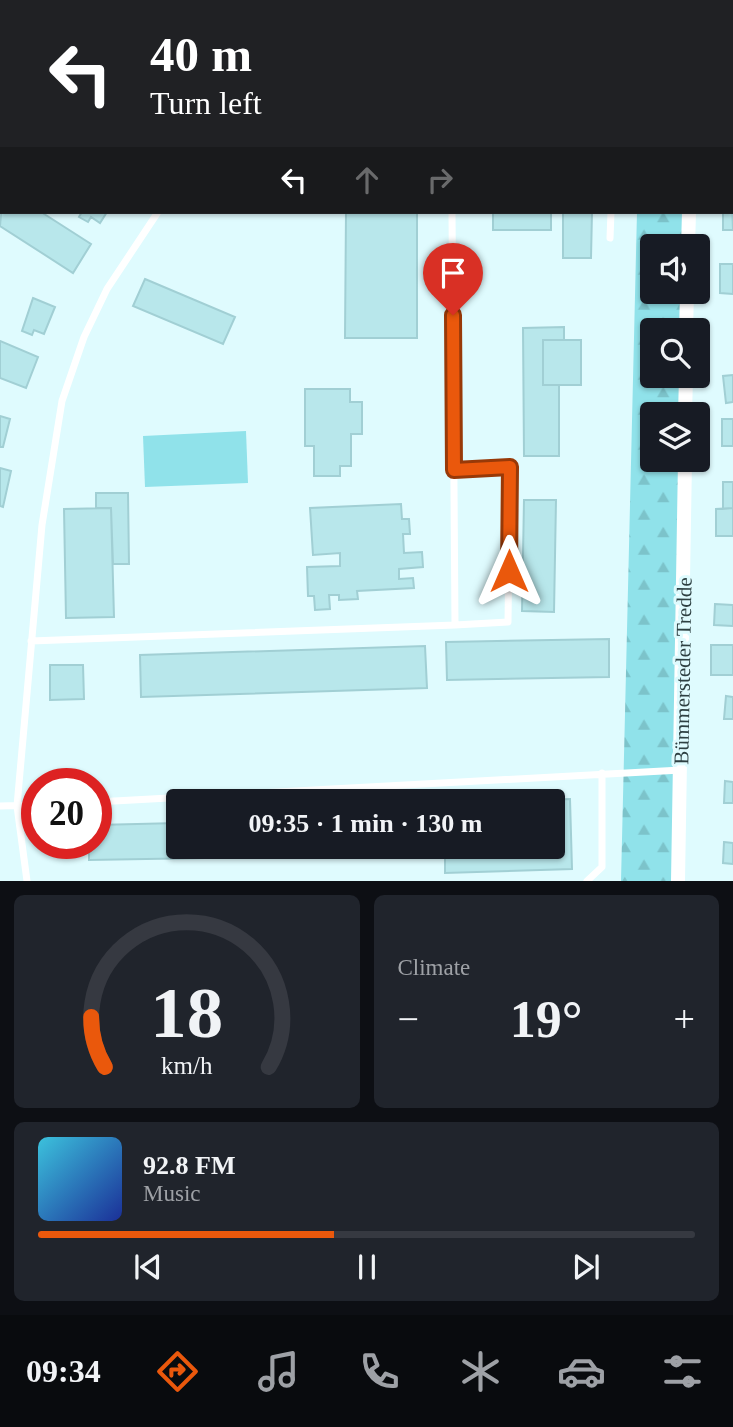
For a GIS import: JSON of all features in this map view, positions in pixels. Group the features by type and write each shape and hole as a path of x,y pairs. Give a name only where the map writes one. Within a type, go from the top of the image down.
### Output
{"street":[{"path":"688,234 689,214"},
{"name":"Bümmersteder Tredde","path":"678,881 682,770 685,472"}],"lane":[{"path":"27,881 18,806 42,525 62,401 84,337 107,289 157,214"},
{"path":"452,214 455,625"},
{"path":"610,238 611,214"},
{"path":"31,641 508,622 510,467 454,470"},
{"path":"112,801 682,770"},
{"path":"587,881 601,867 602,773"},
{"path":"0,806 21,806"}],"green space":[{"path":"637,214 689,214 688,234 640,234 640,304 687,304 686,318 640,318 640,388 686,388 685,402 640,402 640,472 685,472 678,881 621,881"},
{"path":"246,431 248,483 145,487 143,436"}],"building":[{"path":"1,214 44,214 91,244 73,273 0,226"},
{"path":"81,214 106,214 100,223 91,217 88,222 79,217"},
{"path":"346,214 417,214 417,338 345,338"},
{"path":"493,214 551,214 551,230 493,230"},
{"path":"563,214 592,214 591,258 563,258"},
{"path":"723,214 732,214 733,230 723,230"},
{"path":"720,264 733,264 733,294 720,293"},
{"path":"145,279 235,317 223,344 133,306"},
{"path":"33,298 55,307 44,334 34,330 32,335 22,331"},
{"path":"564,327 564,340 543,340 543,385 559,385 559,456 524,456 523,328"},
{"path":"543,340 581,340 581,385 543,385"},
{"path":"0,341 38,357 26,388 0,378"},
{"path":"733,375 733,402 726,403 723,376"},
{"path":"305,389 350,389 350,402 362,402 362,434 351,434 351,466 340,466 340,476 314,476 314,446 305,446"},
{"path":"0,416 10,419 3,447 0,447"},
{"path":"722,419 733,419 733,446 722,446"},
{"path":"0,468 11,471 3,507 0,506"},
{"path":"723,482 733,482 733,508 723,509"},
{"path":"96,493 128,493 129,564 113,564 111,508 96,508"},
{"path":"524,500 556,500 554,612 522,611"},
{"path":"401,504 402,519 409,519 410,534 403,534 404,553 422,552 423,567 399,569 399,579 413,578 414,588 357,591 358,599 339,600 339,595 329,595 330,609 315,610 314,596 308,596 307,567 340,566 340,553 313,555 310,508"},
{"path":"111,508 114,617 66,618 64,509"},
{"path":"733,508 733,536 716,536 716,509"},
{"path":"715,604 733,605 733,626 714,625"},
{"path":"609,639 609,677 447,680 446,642"},
{"path":"711,645 733,645 733,675 711,675"},
{"path":"425,646 427,688 141,697 140,655"},
{"path":"50,665 83,665 84,699 50,700"},
{"path":"726,696 733,697 733,719 724,719"},
{"path":"725,781 733,782 733,803 724,803"},
{"path":"565,799 570,799 572,869 445,873 445,859 565,859"},
{"path":"166,823 166,859 89,860 112,859 112,825"},
{"path":"724,842 733,843 733,864 723,863"}],"route":[{"path":"453,315 454,470 510,467 509,571"}]}
